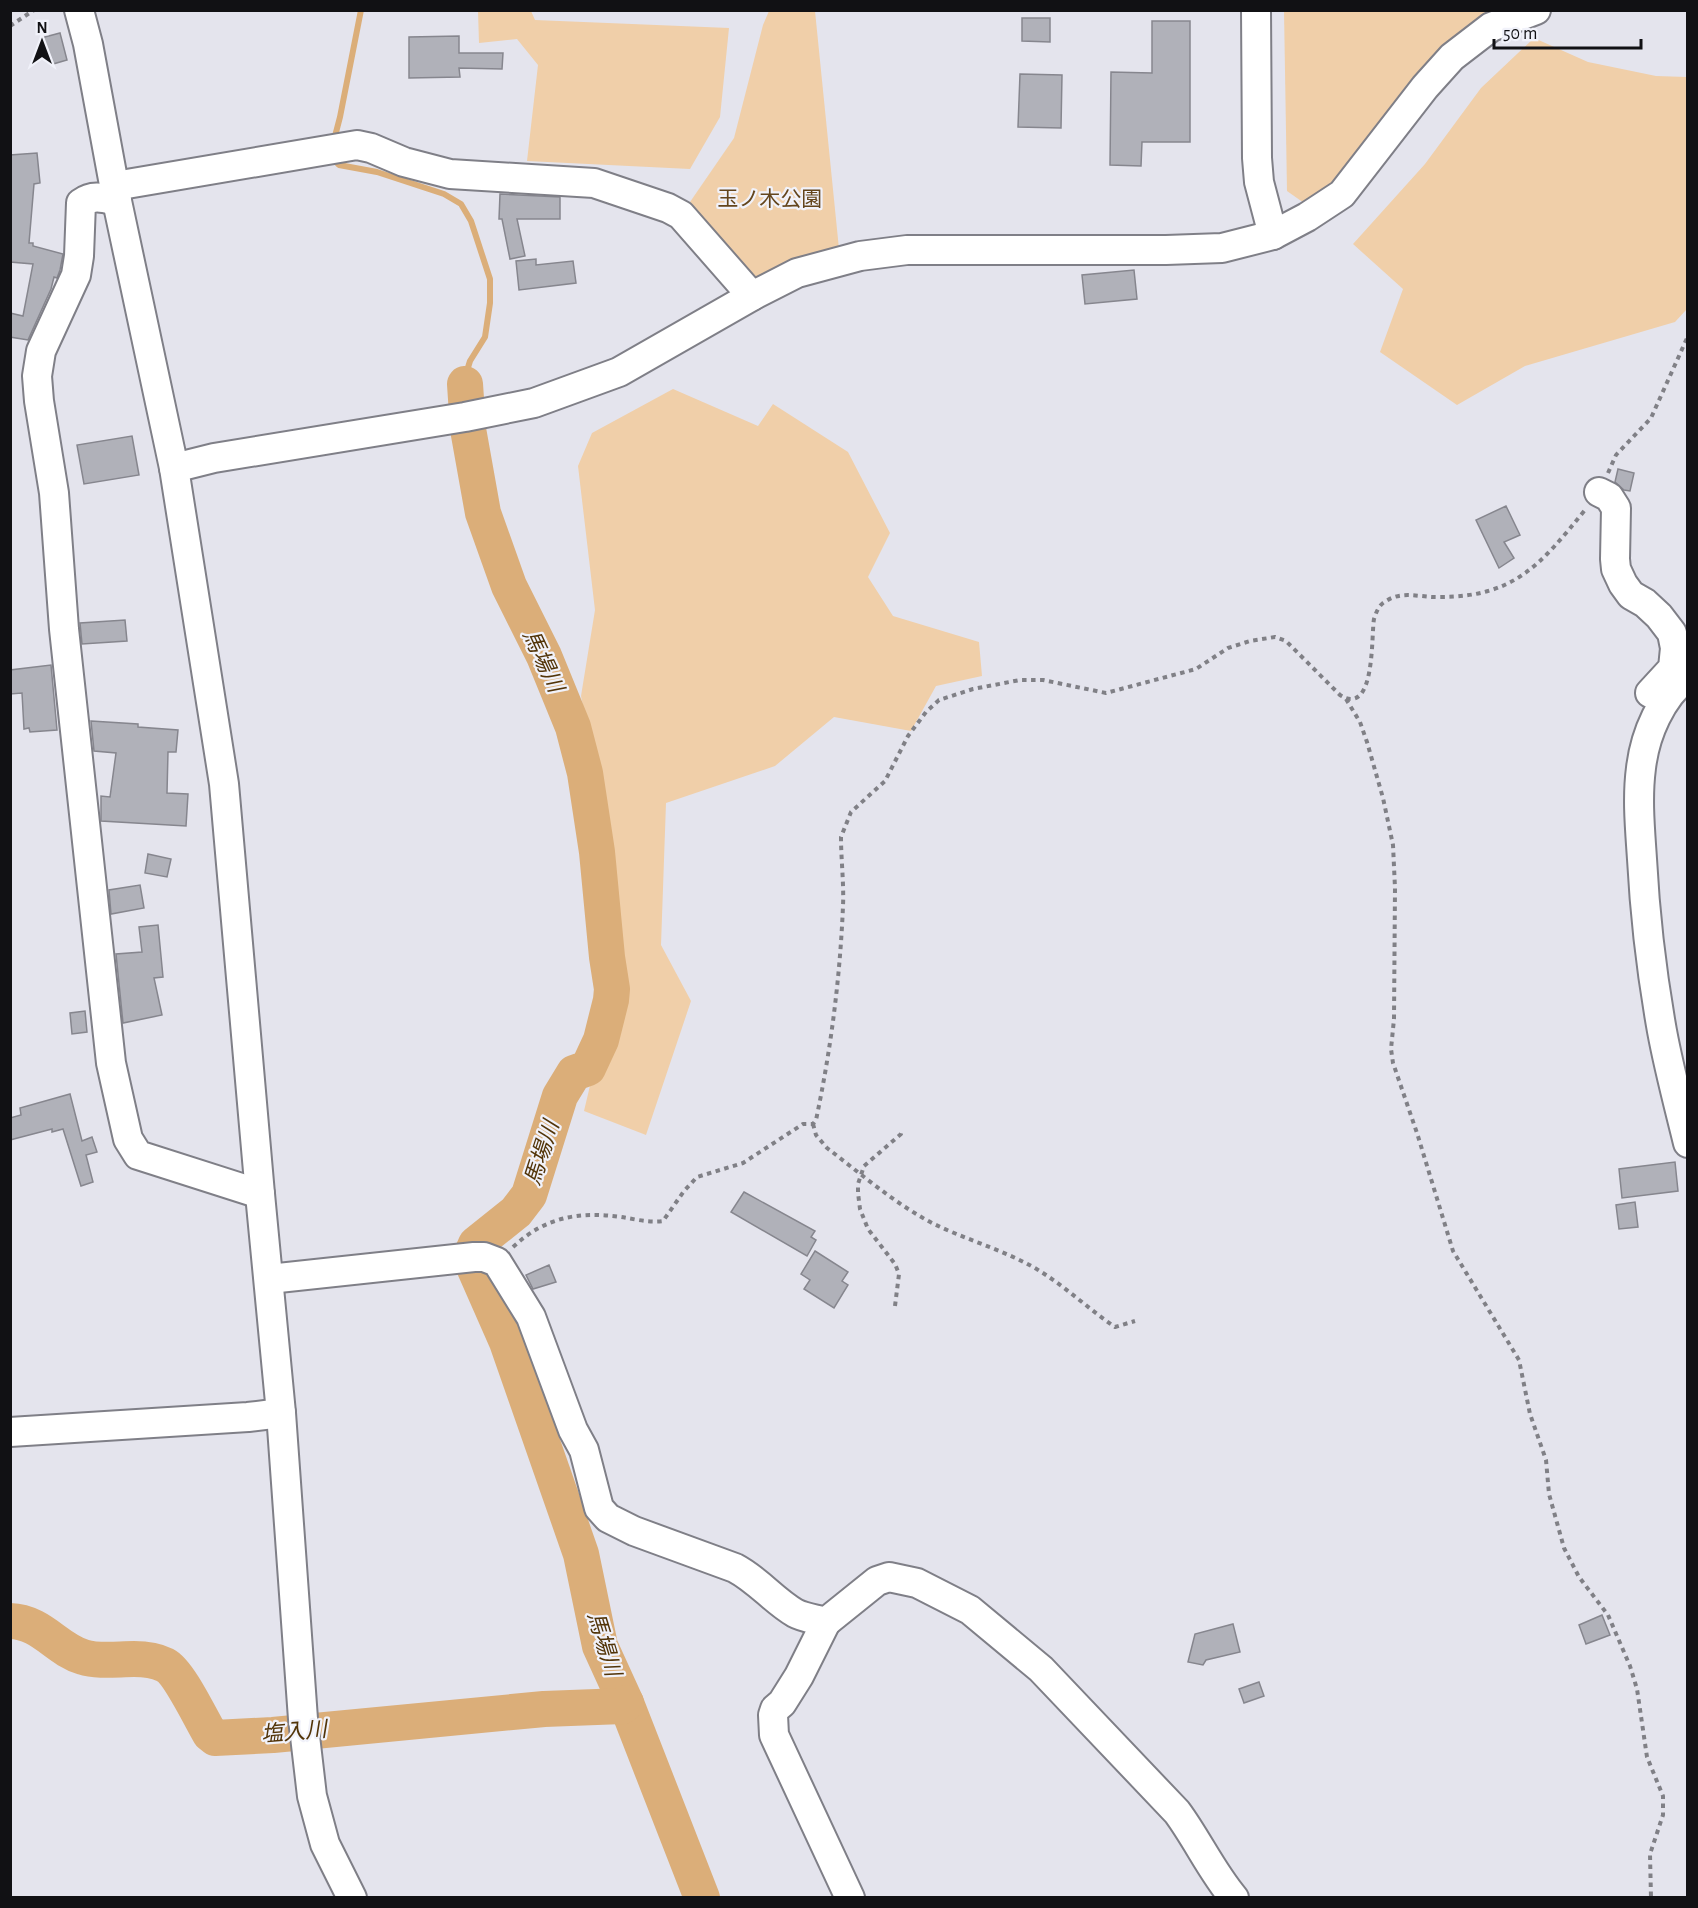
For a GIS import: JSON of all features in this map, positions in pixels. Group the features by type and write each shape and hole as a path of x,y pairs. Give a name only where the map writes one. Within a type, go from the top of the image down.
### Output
{"street":[{"path":"79,10 88,44 116,194 174,468 224,784 281,1413 303,1719 312,1796 325,1844 352,1898"},
{"path":"1256,10 1257,158 1259,182 1273,235"},
{"path":"174,468 214,458 465,417 534,403 619,372 797,273 860,256 907,250 1222,248 1273,235 1307,217 1342,194 1425,87 1452,57 1491,27 1536,10"},
{"path":"260,1194 138,1155 128,1139 111,1063 64,629 54,493 37,376 40,351 76,275 80,256 81,203 87,198 116,194 312,151 357,145 371,148 404,162 450,174 594,183 668,208 681,214 752,296"},
{"path":"1599,492 1609,497 1616,508 1615,560 1616,569 1623,584 1631,595 1659,615 1672,633 1675,648 1673,668 1648,694 1634,725 1632,739 1646,745"},
{"path":"1688,676 1678,684 1658,714 1646,745 1638,801 1644,891 1662,1032 1688,1143"},
{"path":"269,1279 474,1257 484,1257 497,1262 531,1317 573,1430 584,1450 593,1481 595,1499 608,1518 634,1531 735,1568 751,1576 781,1604 797,1614 826,1622"},
{"path":"10,1432 281,1413"},
{"path":"850,1898 774,1736 773,1724 775,1709 782,1703 799,1676 826,1622 877,1581 889,1577 917,1583 970,1610 1041,1669 1177,1812 1234,1898"}],"path":[{"path":"10,26 34,10"},
{"path":"1346,699 1355,698 1361,694 1369,679 1374,620 1381,604 1397,596 1412,594 1430,597 1467,596 1499,589 1522,576 1555,547 1599,492 1616,455 1651,418 1688,336"},
{"path":"1135,1321 1115,1327 1079,1298 1033,1267 933,1223 914,1212 827,1148 816,1135 813,1124 816,1120 828,1067 834,1019 843,904 840,837 851,812 885,781 908,736 926,712 939,700 973,689 1020,680 1043,680 1106,693 1196,669 1228,648 1250,641 1275,637 1286,641 1346,699 1360,722 1367,742 1383,798 1393,845 1394,1019 1391,1049 1393,1063 1453,1251 1520,1360 1530,1414 1546,1460 1549,1494 1564,1548 1579,1577 1608,1615 1630,1666 1637,1689 1647,1757 1663,1796 1663,1815 1650,1854 1651,1898"},
{"path":"497,1262 526,1234 546,1224 577,1215 663,1221 684,1191 698,1178 743,1163 803,1124 813,1124"},
{"path":"895,1306 898,1274 895,1264 868,1229 858,1192 864,1166 901,1134 902,1130"}],"green space":[{"path":"478,11 531,11 535,20 729,28 720,117 690,169 527,161 538,65 517,39 479,43"},
{"name":"玉ノ木公園","path":"769,11 815,11 839,249 757,283 690,202 734,138 763,25"},
{"path":"1284,11 1505,11 1314,210 1287,191"},
{"path":"1534,38 1588,62 1656,76 1687,77 1687,309 1675,322 1525,366 1457,405 1380,352 1403,289 1353,244 1425,164 1481,88"},
{"path":"673,389 758,426 773,404 848,452 890,533 868,577 893,616 979,642 982,676 936,686 911,731 834,717 775,766 666,803 661,945 691,1001 646,1135 584,1111 617,972 604,815 581,696 595,610 578,466 592,433"}],"building":[{"path":"1022,18 1050,18 1050,42 1022,41"},
{"path":"1152,21 1190,21 1190,142 1142,142 1141,166 1110,165 1111,72 1152,73"},
{"path":"60,33 67,60 53,64 51,60 48,61 41,38"},
{"path":"459,36 459,53 503,53 502,69 459,68 460,77 409,78 409,37"},
{"path":"1020,74 1062,75 1061,128 1018,127"},
{"path":"37,153 40,183 34,184 29,243 63,254 57,278 54,277 51,289 28,340 10,337 10,313 23,316 33,264 10,262 10,155"},
{"path":"500,194 560,197 560,219 517,219 525,256 510,259 502,219 499,219"},
{"path":"536,259 536,265 573,261 576,283 519,290 516,261"},
{"path":"1134,270 1137,299 1085,304 1082,275"},
{"path":"132,436 139,475 84,484 77,445"},
{"path":"1618,469 1634,473 1630,491 1624,490 1615,482"},
{"path":"1506,506 1520,535 1504,542 1514,558 1499,568 1476,520"},
{"path":"125,620 127,641 82,644 80,623"},
{"path":"51,665 57,730 30,732 29,728 24,729 22,693 10,694 10,670"},
{"path":"91,721 138,724 138,727 178,730 176,752 168,752 167,793 188,794 186,826 101,821 101,796 110,797 116,753 94,751"},
{"path":"148,854 171,859 167,877 145,873"},
{"path":"140,885 144,908 111,914 109,890"},
{"path":"158,925 163,977 154,978 162,1015 123,1023 116,954 142,952 139,927"},
{"path":"85,1011 87,1032 72,1034 70,1013"},
{"path":"70,1094 82,1141 92,1137 97,1152 86,1155 93,1182 81,1186 63,1129 52,1132 52,1129 10,1140 10,1118 21,1115 20,1108"},
{"path":"1675,1162 1678,1191 1622,1198 1619,1169"},
{"path":"744,1192 815,1231 811,1237 816,1240 807,1256 731,1212"},
{"path":"1635,1202 1638,1227 1619,1229 1616,1205"},
{"path":"815,1251 848,1272 842,1281 848,1285 834,1308 804,1289 810,1280 801,1274"},
{"path":"549,1265 556,1282 533,1289 526,1275"},
{"path":"1602,1615 1610,1635 1586,1644 1579,1625"},
{"path":"1233,1624 1240,1652 1206,1660 1203,1665 1188,1662 1195,1634"},
{"path":"1259,1682 1264,1696 1244,1703 1239,1689"}],"waterway":[{"path":"334,140 361,10"},
{"path":"333,159 339,165 377,172 444,194 461,204 471,221 490,279 490,303 485,337 470,361 465,384"},
{"name":"馬場川","path":"465,384 468,429 483,513 509,586 544,656 573,727 585,773 597,852 612,989 601,1040 588,1068 574,1073 560,1096 529,1195 516,1212 476,1244 472,1253 474,1267 507,1342 581,1554 600,1646 626,1703 702,1898"},
{"name":"塩入川","path":"10,1621 31,1626 73,1653 89,1659 134,1659 165,1665 177,1677 210,1734 215,1738 273,1735 544,1709 623,1706 626,1703"}]}
